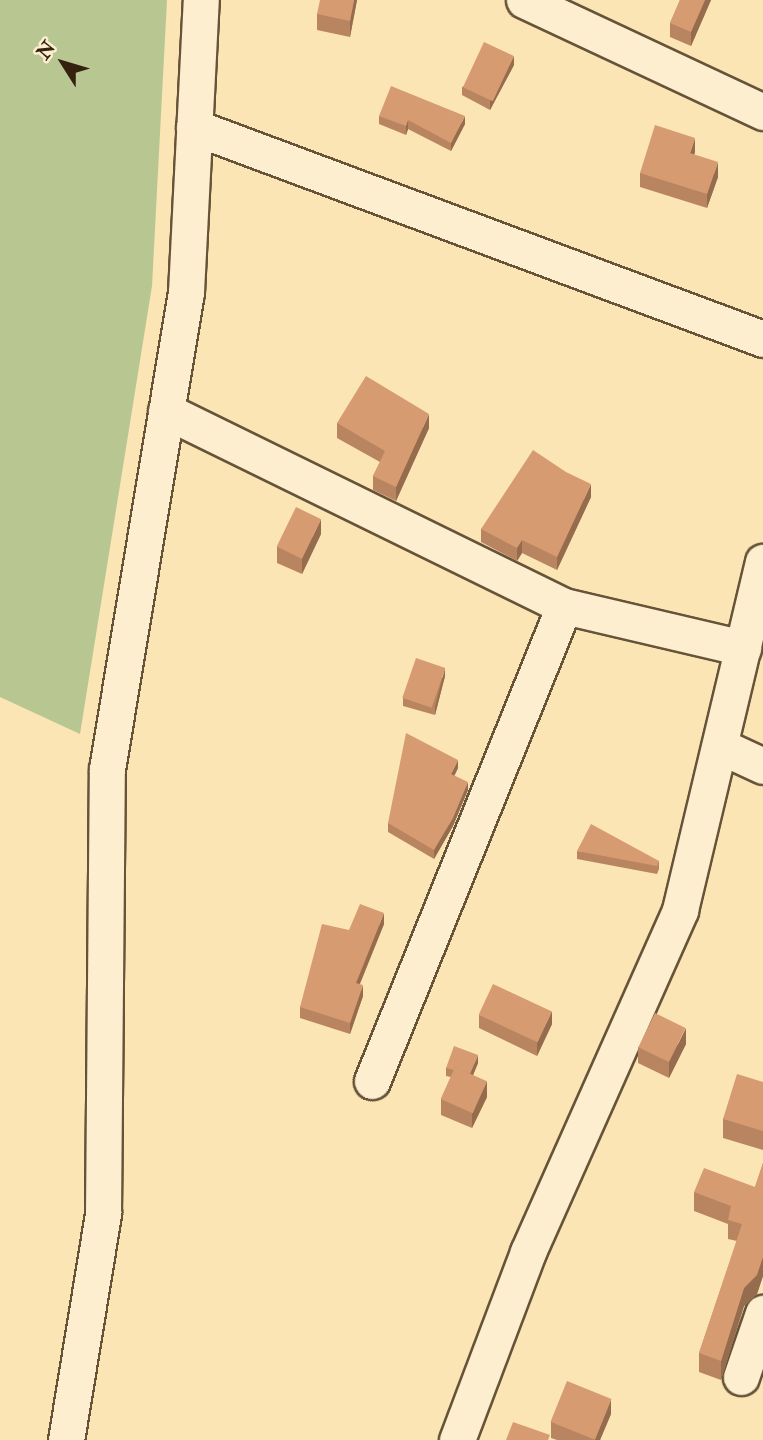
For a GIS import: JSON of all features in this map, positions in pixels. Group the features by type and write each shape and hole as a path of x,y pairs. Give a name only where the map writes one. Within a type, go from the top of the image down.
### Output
{"street":[{"path":"66,1440 103,1213 107,769 186,292 201,0"},
{"path":"524,0 763,112"},
{"path":"194,127 763,339"},
{"path":"166,411 564,606 743,648"},
{"path":"457,1440 528,1252 680,910 763,562"},
{"path":"372,1081 564,606"},
{"path":"720,746 763,766"},
{"path":"741,1377 763,1313"}],"green space":[{"path":"0,0 167,0 152,286 80,734 0,697"}],"building":[{"path":"320,0 354,0 350,21 317,14"},
{"path":"680,0 705,0 691,32 670,23"},
{"path":"484,42 514,56 493,101 463,87"},
{"path":"391,86 465,116 451,143 408,120 406,126 379,116"},
{"path":"655,125 695,138 690,153 718,162 707,194 640,173"},
{"path":"366,376 429,414 396,487 373,476 385,451 337,423"},
{"path":"533,450 566,472 591,484 557,557 522,540 517,548 481,529"},
{"path":"296,507 321,519 302,559 277,547"},
{"path":"416,658 445,668 432,708 402,698"},
{"path":"406,733 458,760 451,774 468,782 453,818 434,850 388,823"},
{"path":"591,824 659,861 657,866 577,851"},
{"path":"360,904 384,913 356,983 363,985 350,1023 300,1007 322,924 349,930"},
{"path":"493,984 552,1011 538,1042 479,1015"},
{"path":"655,1013 686,1028 669,1062 638,1047"},
{"path":"454,1046 478,1055 470,1074 455,1067 454,1070 446,1068"},
{"path":"455,1067 487,1081 473,1113 441,1099"},
{"path":"737,1074 763,1082 763,1131 723,1119"},
{"path":"763,1163 763,1257 757,1275 744,1288 721,1361 699,1353 742,1224 728,1220 731,1206 694,1192 704,1168 755,1187"},
{"path":"567,1381 612,1399 595,1440 551,1422"},
{"path":"513,1422 550,1435 548,1440 506,1440"}]}
